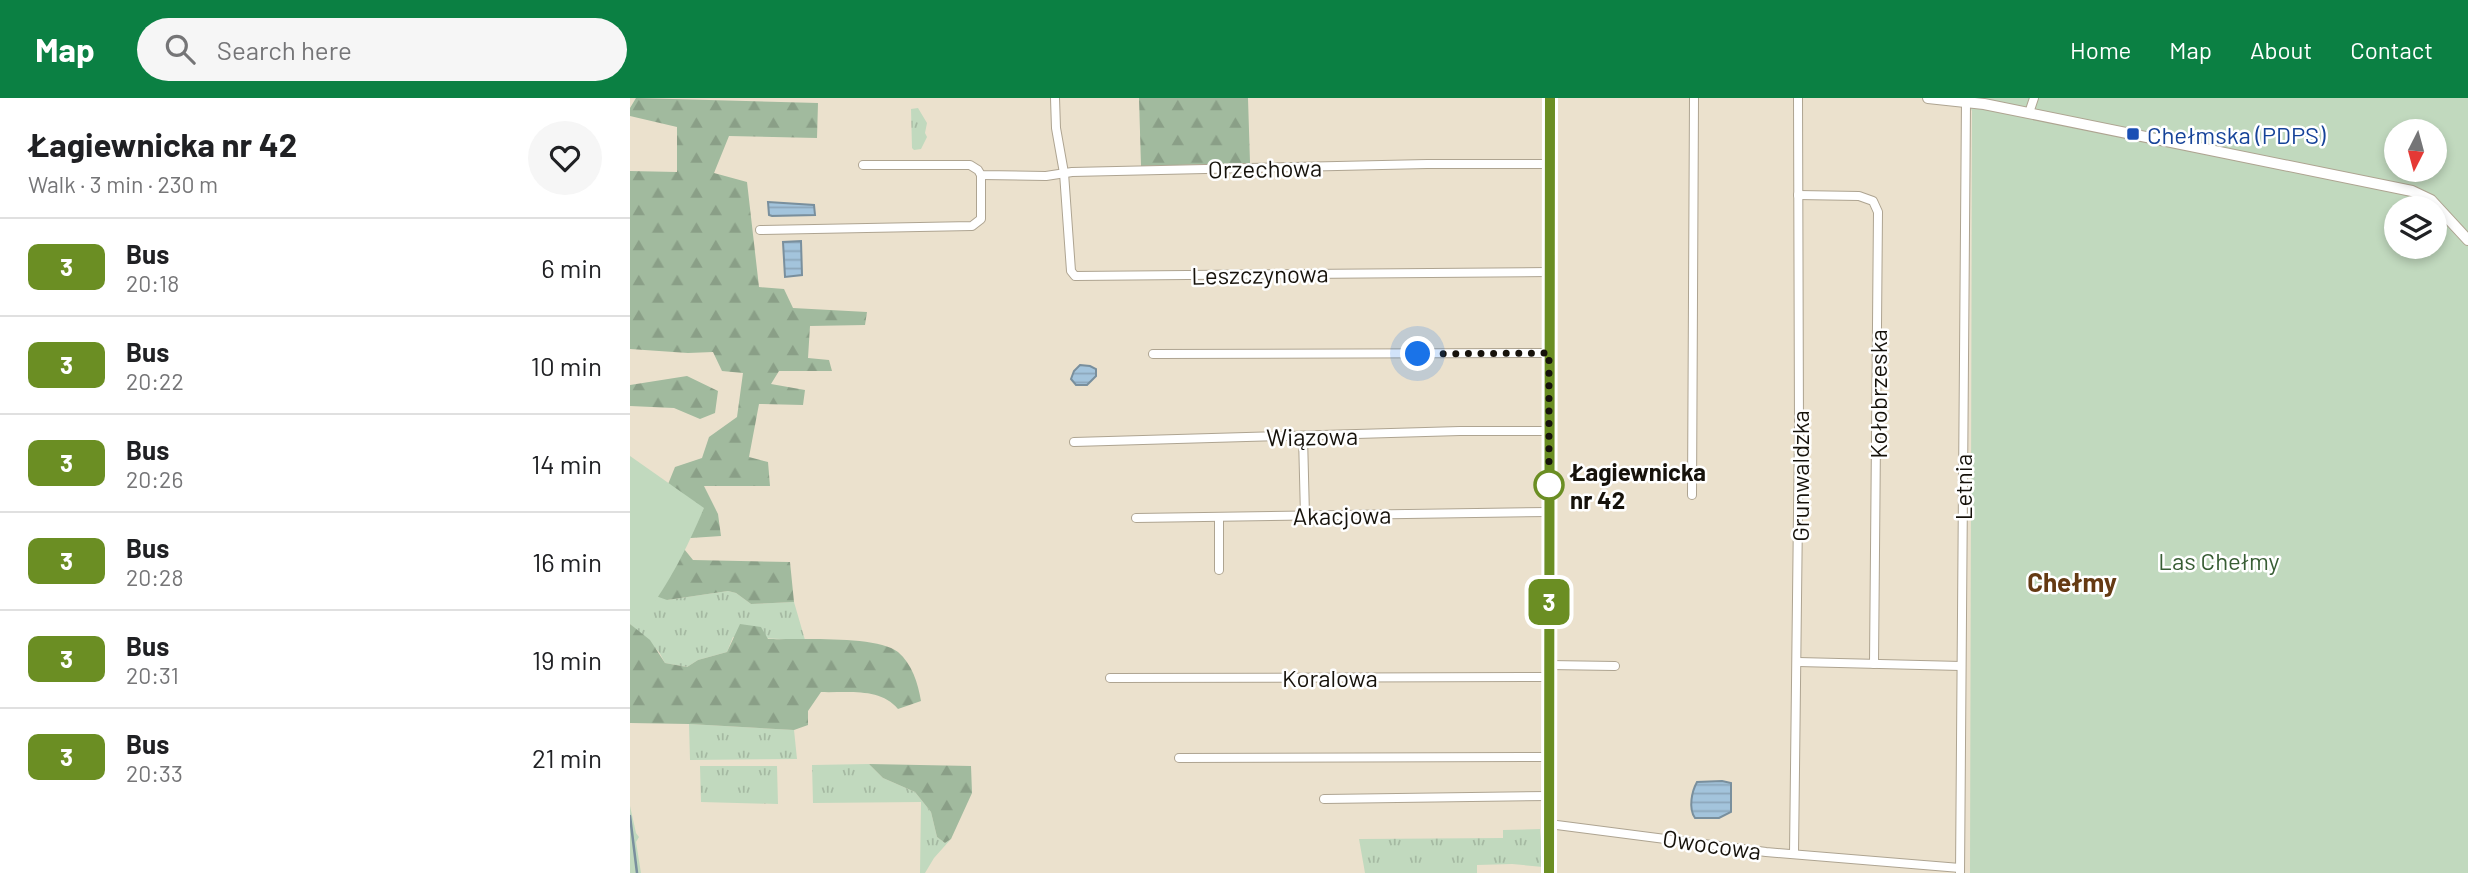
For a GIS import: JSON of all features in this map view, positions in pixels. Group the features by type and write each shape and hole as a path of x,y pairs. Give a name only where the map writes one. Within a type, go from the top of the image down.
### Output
{"street":[{"name":"Leszczynowa","path":"1055,98 1071,271 1079,277 1549,272"},
{"path":"1549,873 1550,98"},
{"path":"1692,495 1694,98"},
{"name":"Grunwaldzka","path":"1794,854 1797,805 1795,694 1798,662 1798,98"},
{"path":"1928,98 1966,101 2029,113 2415,191 2431,200 2468,240"},
{"path":"2029,113 2034,98"},
{"name":"Letnia","path":"1960,871 1966,101"},
{"name":"Orzechowa","path":"863,165 970,165 981,175 1046,176 1064,173 1417,164 1550,164"},
{"path":"760,230 972,226 981,219 981,175"},
{"name":"Kołobrzeska","path":"1798,195 1859,196 1873,201 1878,212 1874,664"},
{"path":"1153,354 1549,353"},
{"name":"Wiązowa","path":"1074,442 1549,431"},
{"path":"1303,436 1306,516"},
{"name":"Akacjowa","path":"1136,518 1549,512"},
{"path":"1219,518 1219,570"},
{"path":"1798,662 1961,666"},
{"name":"Koralowa","path":"1110,678 1549,671 1615,666"},
{"path":"1179,758 1549,757"},
{"path":"1324,799 1549,796"},
{"name":"Owocowa","path":"1549,824 1960,871"}],"green space":[{"path":"636,98 818,103 817,138 729,136 714,173 747,182 759,287 784,289 793,308 867,312 865,325 810,326 808,358 829,360 832,371 779,371 771,384 805,390 803,405 759,404 749,457 768,462 770,486 704,486 718,514 721,536 676,539 693,560 790,562 794,602 751,604 736,593 728,591 667,600 653,595 660,504 675,467 702,458 709,437 737,417 743,373 722,371 713,352 630,349 630,171 677,172 677,127 630,116 630,108"},
{"path":"1139,98 1248,98 1250,163 1141,166"},
{"name":"Las Chełmy","path":"1966,98 2468,98 2468,873 1970,873 1972,111"},
{"path":"918,108 927,123 927,137 921,149 914,150 911,109"},
{"path":"687,376 718,391 715,413 700,419 674,408 630,406 630,385"},
{"path":"630,456 704,508 677,564 644,617 630,617"},
{"path":"630,542 667,600 728,591 736,593 751,604 794,602 805,640 733,637 727,652 698,660 687,667 665,663 659,652 630,624"},
{"path":"630,624 650,640 665,663 687,667 698,660 727,652 740,624 761,627 768,639 872,643 898,652 907,662 921,701 898,709 891,702 873,694 821,692 808,711 808,725 794,730 630,723"},
{"path":"689,724 794,730 797,759 690,760"},
{"path":"869,764 883,778 915,792 931,812 937,837 945,843 951,839 925,873 920,873 921,802 813,803 812,765"},
{"path":"869,764 971,766 972,793 951,839 945,843 937,837 931,812 915,792 883,778"},
{"path":"700,766 777,766 778,804 701,802"},
{"path":"630,806 639,837 636,842 641,873 630,873"},
{"path":"1540,829 1543,867 1477,865 1477,873 1365,873 1359,839 1503,838 1503,830"}],"water":[{"path":"768,202 814,205 815,215 772,216 769,215"},
{"path":"801,241 802,275 785,277 783,242"},
{"path":"1080,365 1096,369 1096,376 1087,385 1076,385 1071,379"},
{"path":"1697,782 1731,783 1731,812 1719,818 1695,818 1692,800"}],"waterway":[{"path":"630,816 637,873"}],"bus line":[{"name":"3","path":"1549,873 1550,98"}],"place":[{"name":"Chełmska (PDPS)","path":"2133,134"},
{"name":"Łagiewnicka nr 42","path":"1549,485"}],"district":[{"name":"Chełmy","path":"2072,581"}],"route":[{"path":"1418,354 1549,353 1549,485"}]}
